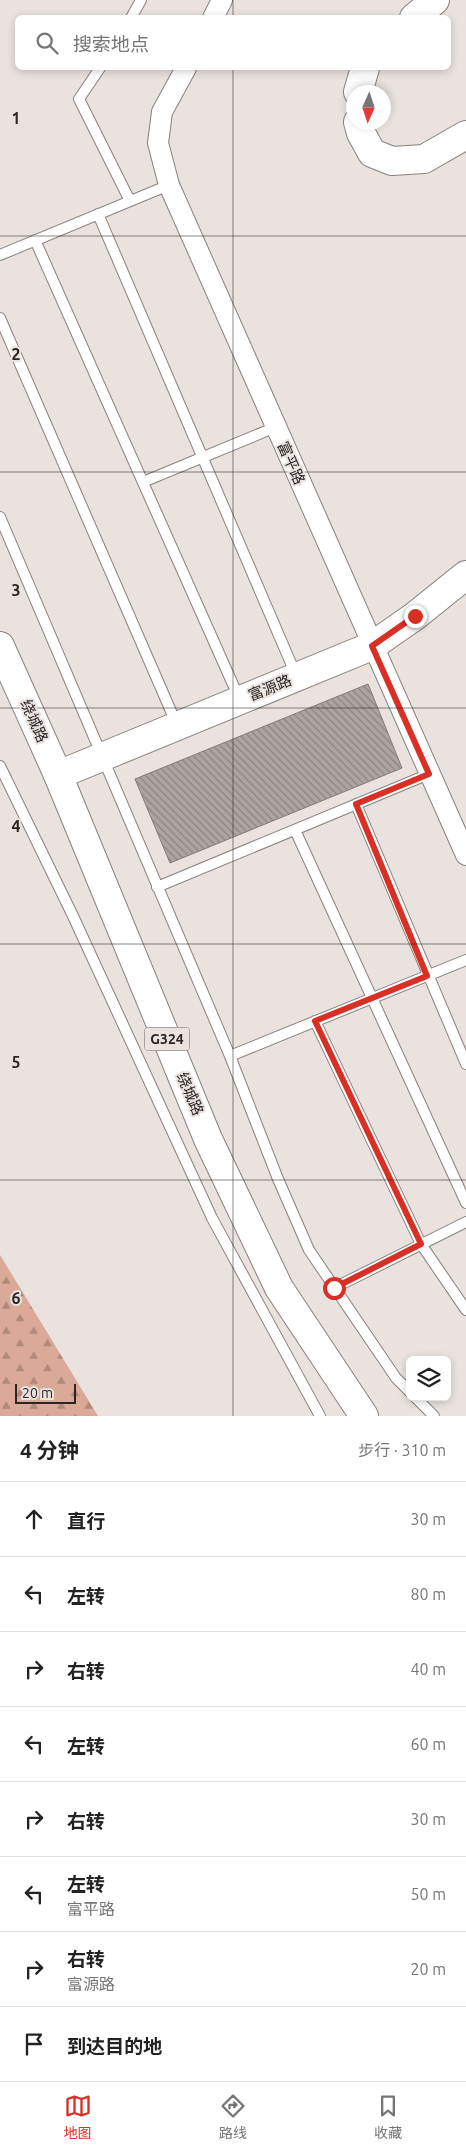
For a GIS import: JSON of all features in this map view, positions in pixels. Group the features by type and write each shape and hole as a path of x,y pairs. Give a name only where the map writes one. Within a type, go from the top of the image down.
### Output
{"main road":[{"path":"418,15 435,0"},
{"path":"360,85 364,70"},
{"path":"360,130 372,153 392,161 424,159 466,135"},
{"name":"富源路","path":"58,775 372,646 415,616 466,575"},
{"name":"绕城路","path":"0,646 58,775 208,1139 279,1288 364,1416"}],"street":[{"path":"214,15 222,0"},
{"name":"富平路","path":"185,70 162,112 158,143 169,185 466,855"}],"lane":[{"path":"133,15 141,0"},
{"path":"99,70 79,99 130,201"},
{"path":"0,255 169,185"},
{"path":"98,214 297,677"},
{"path":"35,240 240,700"},
{"path":"0,318 177,726"},
{"path":"143,482 276,427"},
{"path":"0,517 230,1056 278,1179 309,1250 396,1378 406,1388"},
{"path":"0,766 73,916 212,1218 320,1416"},
{"path":"158,887 429,774"},
{"path":"356,804 427,976 466,1064"},
{"path":"295,830 466,1203"},
{"path":"230,1056 466,960"},
{"path":"315,1021 421,1244 466,1310"},
{"path":"334,1288 466,1222"},
{"path":"419,1401 434,1416"}],"green space":[{"path":"0,1255 98,1416 0,1416"}],"building":[{"path":"368,684 402,768 170,863 135,779"}],"route":[{"path":"334,1288 421,1244 315,1021 427,976 356,804 429,774 372,646 415,616"}]}
